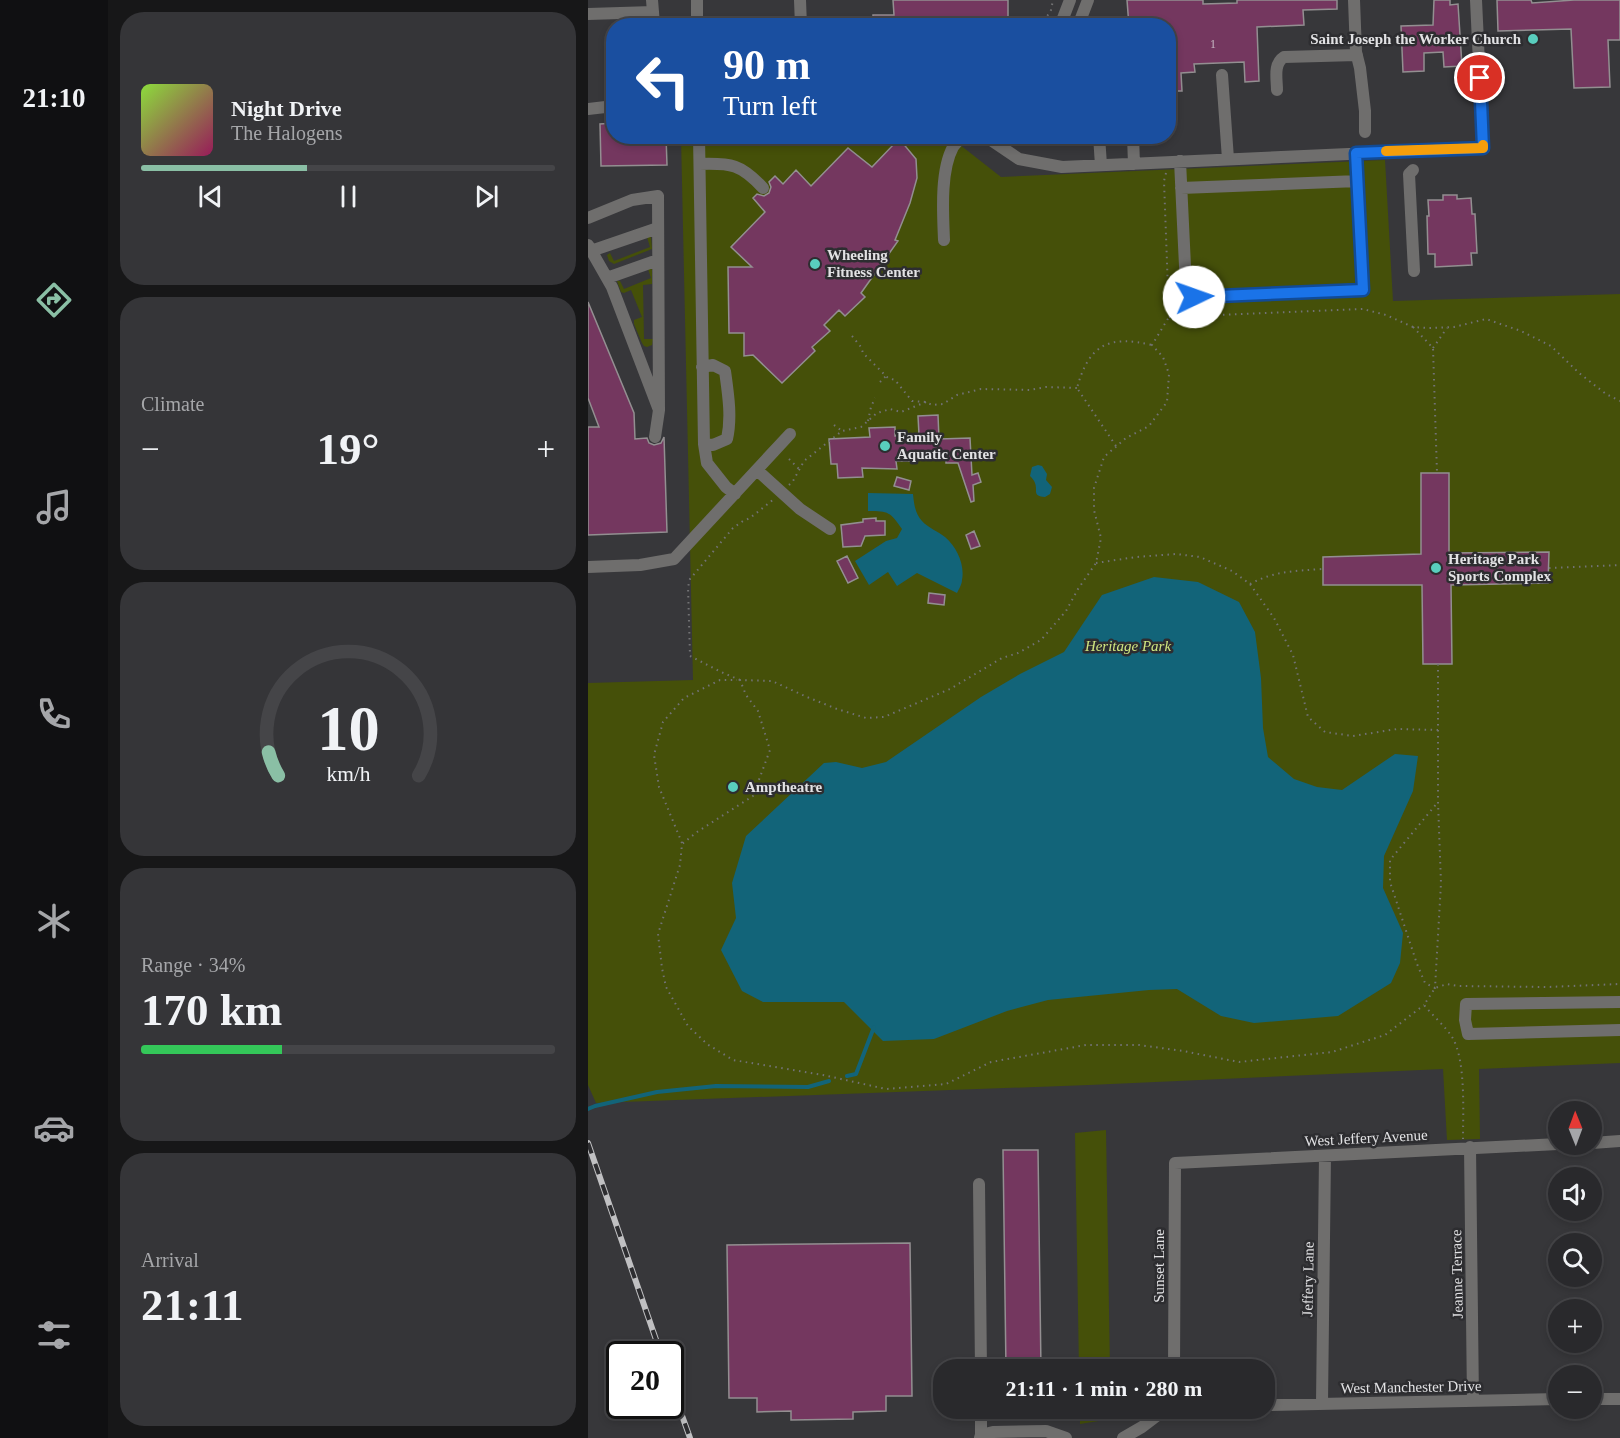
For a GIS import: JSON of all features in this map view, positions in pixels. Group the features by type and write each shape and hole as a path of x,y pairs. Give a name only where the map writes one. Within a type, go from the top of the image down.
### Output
{"street":[{"path":"697,0 697,18"},
{"path":"801,0 801,18"},
{"path":"1063,18 1070,0"},
{"path":"1081,18 1088,0"},
{"path":"1354,0 1365,132"},
{"path":"997,144 1019,159 1062,167 1483,148 1476,0"},
{"path":"588,14 653,6"},
{"path":"1277,90 1277,67 1279,60 1284,57 1357,55"},
{"path":"1222,75 1228,159"},
{"path":"588,109 606,107"},
{"path":"699,144 704,444 707,463 726,487 735,494"},
{"path":"944,240 945,174 956,144"},
{"path":"1100,144 1101,165"},
{"path":"1133,144 1134,164"},
{"path":"1180,161 1186,287 1194,297 1363,290 1356,153"},
{"path":"700,164 724,164 739,167 752,175 763,188"},
{"path":"1413,170 1409,174 1414,271"},
{"path":"1181,188 1358,181"},
{"path":"588,218 633,200 658,196 659,410 655,437"},
{"path":"658,228 590,248 612,287 659,410"},
{"path":"607,278 658,260"},
{"path":"702,367 714,365 725,371 729,429 727,439 713,445 704,444"},
{"path":"588,567 640,565 674,559 790,434"},
{"path":"757,470 800,509 830,529"},
{"path":"1620,1002 1466,1004 1465,1020 1468,1034 1620,1030"},
{"path":"1602,1142 1620,1141"},
{"name":"West Jeffery Avenue","path":"1175,1163 1548,1144"},
{"name":"Jeanne Terrace","path":"1467,1147 1473,1401"},
{"name":"Jeffery Lane","path":"1322,1403 1325,1156"},
{"name":"Sunset Lane","path":"1174,1359 1175,1163"},
{"path":"979,1184 981,1359"},
{"path":"1602,1399 1620,1399"},
{"name":"West Manchester Drive","path":"1275,1405 1548,1400"},
{"path":"981,1419 980,1436 1012,1431 1046,1431 1066,1438"},
{"path":"1123,1438 1152,1419"}],"path":[{"path":"1046,18 1053,0"},
{"path":"1166,172 1164,181 1169,317"},
{"path":"1152,345 1169,317 1190,292"},
{"path":"1169,317 1363,309 1386,315 1413,327 1428,328 1448,327 1486,319 1551,346 1579,373 1606,394 1620,401"},
{"path":"1413,327 1433,348"},
{"path":"1437,473 1433,348 1448,327"},
{"path":"852,336 863,353 886,376 895,380 912,401 932,405 943,404 957,395 981,389 1077,388"},
{"path":"1116,446 1077,388 1082,370 1096,351 1117,341 1132,340 1152,345 1162,357 1169,374 1167,402 1149,426 1126,438 1104,457 1094,488 1094,510 1101,538 1096,563 1066,611 1041,640 1018,653 1002,658 950,689 884,717 866,718 837,709 772,681 720,680 684,698 663,722 654,755 659,787 682,844 680,865 658,934 666,987 688,1026 707,1044 733,1060 823,1075 886,1089 946,1084 991,1062 1086,1045 1139,1045 1239,1062 1332,1052 1385,1035 1425,1005"},
{"path":"880,382 886,376"},
{"path":"868,421 875,398"},
{"path":"682,844 753,796 770,750 758,711 746,695 740,680 690,656 688,587 690,579 733,528 750,518 782,492 793,481 804,461 842,431 861,427 884,411 890,409 901,412 926,402"},
{"path":"834,425 842,431"},
{"path":"789,459 799,469"},
{"path":"1096,563 1176,554 1200,557 1232,572 1250,584 1274,618 1293,655 1308,717 1325,732 1353,736 1397,729 1438,730"},
{"path":"1549,567 1620,565"},
{"path":"1250,584 1265,576 1282,572 1322,569"},
{"path":"1438,664 1438,802 1441,883 1435,988 1425,983 1417,964 1390,882 1390,860 1438,802"},
{"path":"1461,1072 1467,1147"}],"green space":[{"name":"Heritage Park","path":"681,144 959,144 1001,177 1385,160 1393,301 1620,294 1620,1063 1479,1069 1480,1139 1447,1140 1443,1069 596,1103 588,1085 588,683 693,680"},
{"path":"647,237 651,237 652,249 614,264 609,261 607,255 610,253 614,261 650,247"},
{"path":"652,268 652,284 643,285 644,339 653,339 652,345 647,347 642,343 634,324 634,320 642,317 631,290 621,292 617,281 620,281 624,289 651,278 648,269"},
{"path":"1106,1130 1110,1359 1079,1359 1075,1133"},
{"path":"1080,1419 1111,1419 1080,1424"}],"water":[{"path":"1042,466 1047,474 1046,480 1052,487 1050,494 1045,497 1037,494 1034,480 1030,476 1032,467"},
{"path":"868,493 913,494 915,508 920,518 927,526 949,541 959,557 963,574 957,593 917,573 897,586 888,572 869,585 855,561 886,541 897,538 902,529 888,514 868,511"},
{"path":"1154,577 1198,582 1239,602 1255,632 1261,678 1263,728 1268,757 1294,779 1317,787 1342,790 1395,754 1418,756 1413,791 1384,856 1383,888 1403,933 1400,963 1391,983 1338,1016 1254,1023 1221,1016 1177,989 1149,990 1048,1000 1007,1011 934,1039 883,1041 844,1002 763,1002 742,991 721,950 736,918 732,883 746,836 824,763 836,762 862,768 886,762 981,697 1064,652 1102,595"}],"building":[{"path":"893,0 1008,0 1008,18 873,18 873,15 894,15"},
{"path":"1127,0 1203,0 1203,4 1237,3 1237,0 1337,0 1337,9 1303,10 1304,25 1257,27 1259,81 1245,82 1244,62 1194,64 1195,72 1181,73 1182,91 1176,91 1176,18 1128,18"},
{"path":"1434,0 1450,0 1450,5 1458,4 1462,66 1444,67 1443,52 1424,53 1424,71 1403,72 1401,26 1433,25"},
{"path":"1497,0 1531,0 1532,3 1620,0 1620,40 1608,40 1610,87 1574,88 1571,29 1498,31"},
{"path":"600,124 606,124 606,144 666,144 667,165 601,166"},
{"name":"Wheeling Fitness Center","path":"894,144 904,144 916,159 917,178 895,240 898,241 861,293 865,297 845,316 839,310 824,325 830,331 812,347 815,351 782,383 753,355 744,356 744,333 729,333 728,267 752,267 731,247 765,212 753,198 757,194 764,196 769,193 771,187 769,182 775,176 783,184 796,170 811,186 848,148 872,167"},
{"path":"1443,195 1457,195 1457,199 1471,198 1472,214 1475,214 1477,253 1471,253 1472,265 1435,267 1435,254 1428,254 1428,200 1443,200"},
{"path":"588,302 634,413 635,439 647,438 649,443 654,445 661,443 664,437 667,532 588,535 588,427 599,427 588,398"},
{"name":"Family Aquatic Center","path":"938,415 939,439 970,438 972,475 978,473 981,482 973,485 974,501 971,502 958,463 946,463 946,452 910,453 910,461 896,461 897,469 862,468 863,477 838,478 837,464 831,464 829,439 870,437 869,428 895,427 895,436 919,435 918,416"},
{"name":"Heritage Park Sports Complex","path":"1421,473 1449,473 1449,553 1549,552 1548,583 1451,585 1452,664 1423,664 1422,585 1323,585 1323,557 1421,554"},
{"path":"897,477 911,481 909,490 894,486"},
{"path":"876,518 876,521 885,521 885,535 865,536 861,546 843,547 841,525"},
{"path":"974,531 980,546 971,549 966,535"},
{"path":"847,556 858,578 848,583 837,561"},
{"path":"929,593 945,595 944,605 928,603"},
{"path":"1003,1150 1038,1150 1041,1359 1006,1359"},
{"path":"910,1243 912,1396 886,1396 886,1411 853,1412 853,1419 791,1420 791,1411 757,1412 757,1398 729,1398 727,1245"}],"waterway":[{"path":"847,1076 856,1074 874,1027"},
{"path":"588,1109 657,1092 716,1086 808,1087 829,1081"}],"railway":[{"path":"588,1143 657,1341"},
{"path":"683,1419 690,1438"}],"slow traffic":[{"path":"1386,151 1483,148 1483,145"}],"place":[{"name":"Saint Joseph the Worker Church","path":"1533,39"},
{"name":"Wheeling Fitness Center","path":"815,264"},
{"name":"Family Aquatic Center","path":"885,446"},
{"name":"Heritage Park Sports Complex","path":"1436,568"},
{"name":"Amptheatre","path":"733,787"}],"route":[{"path":"1194,297 1363,290 1356,153 1483,148 1480,78"}]}
